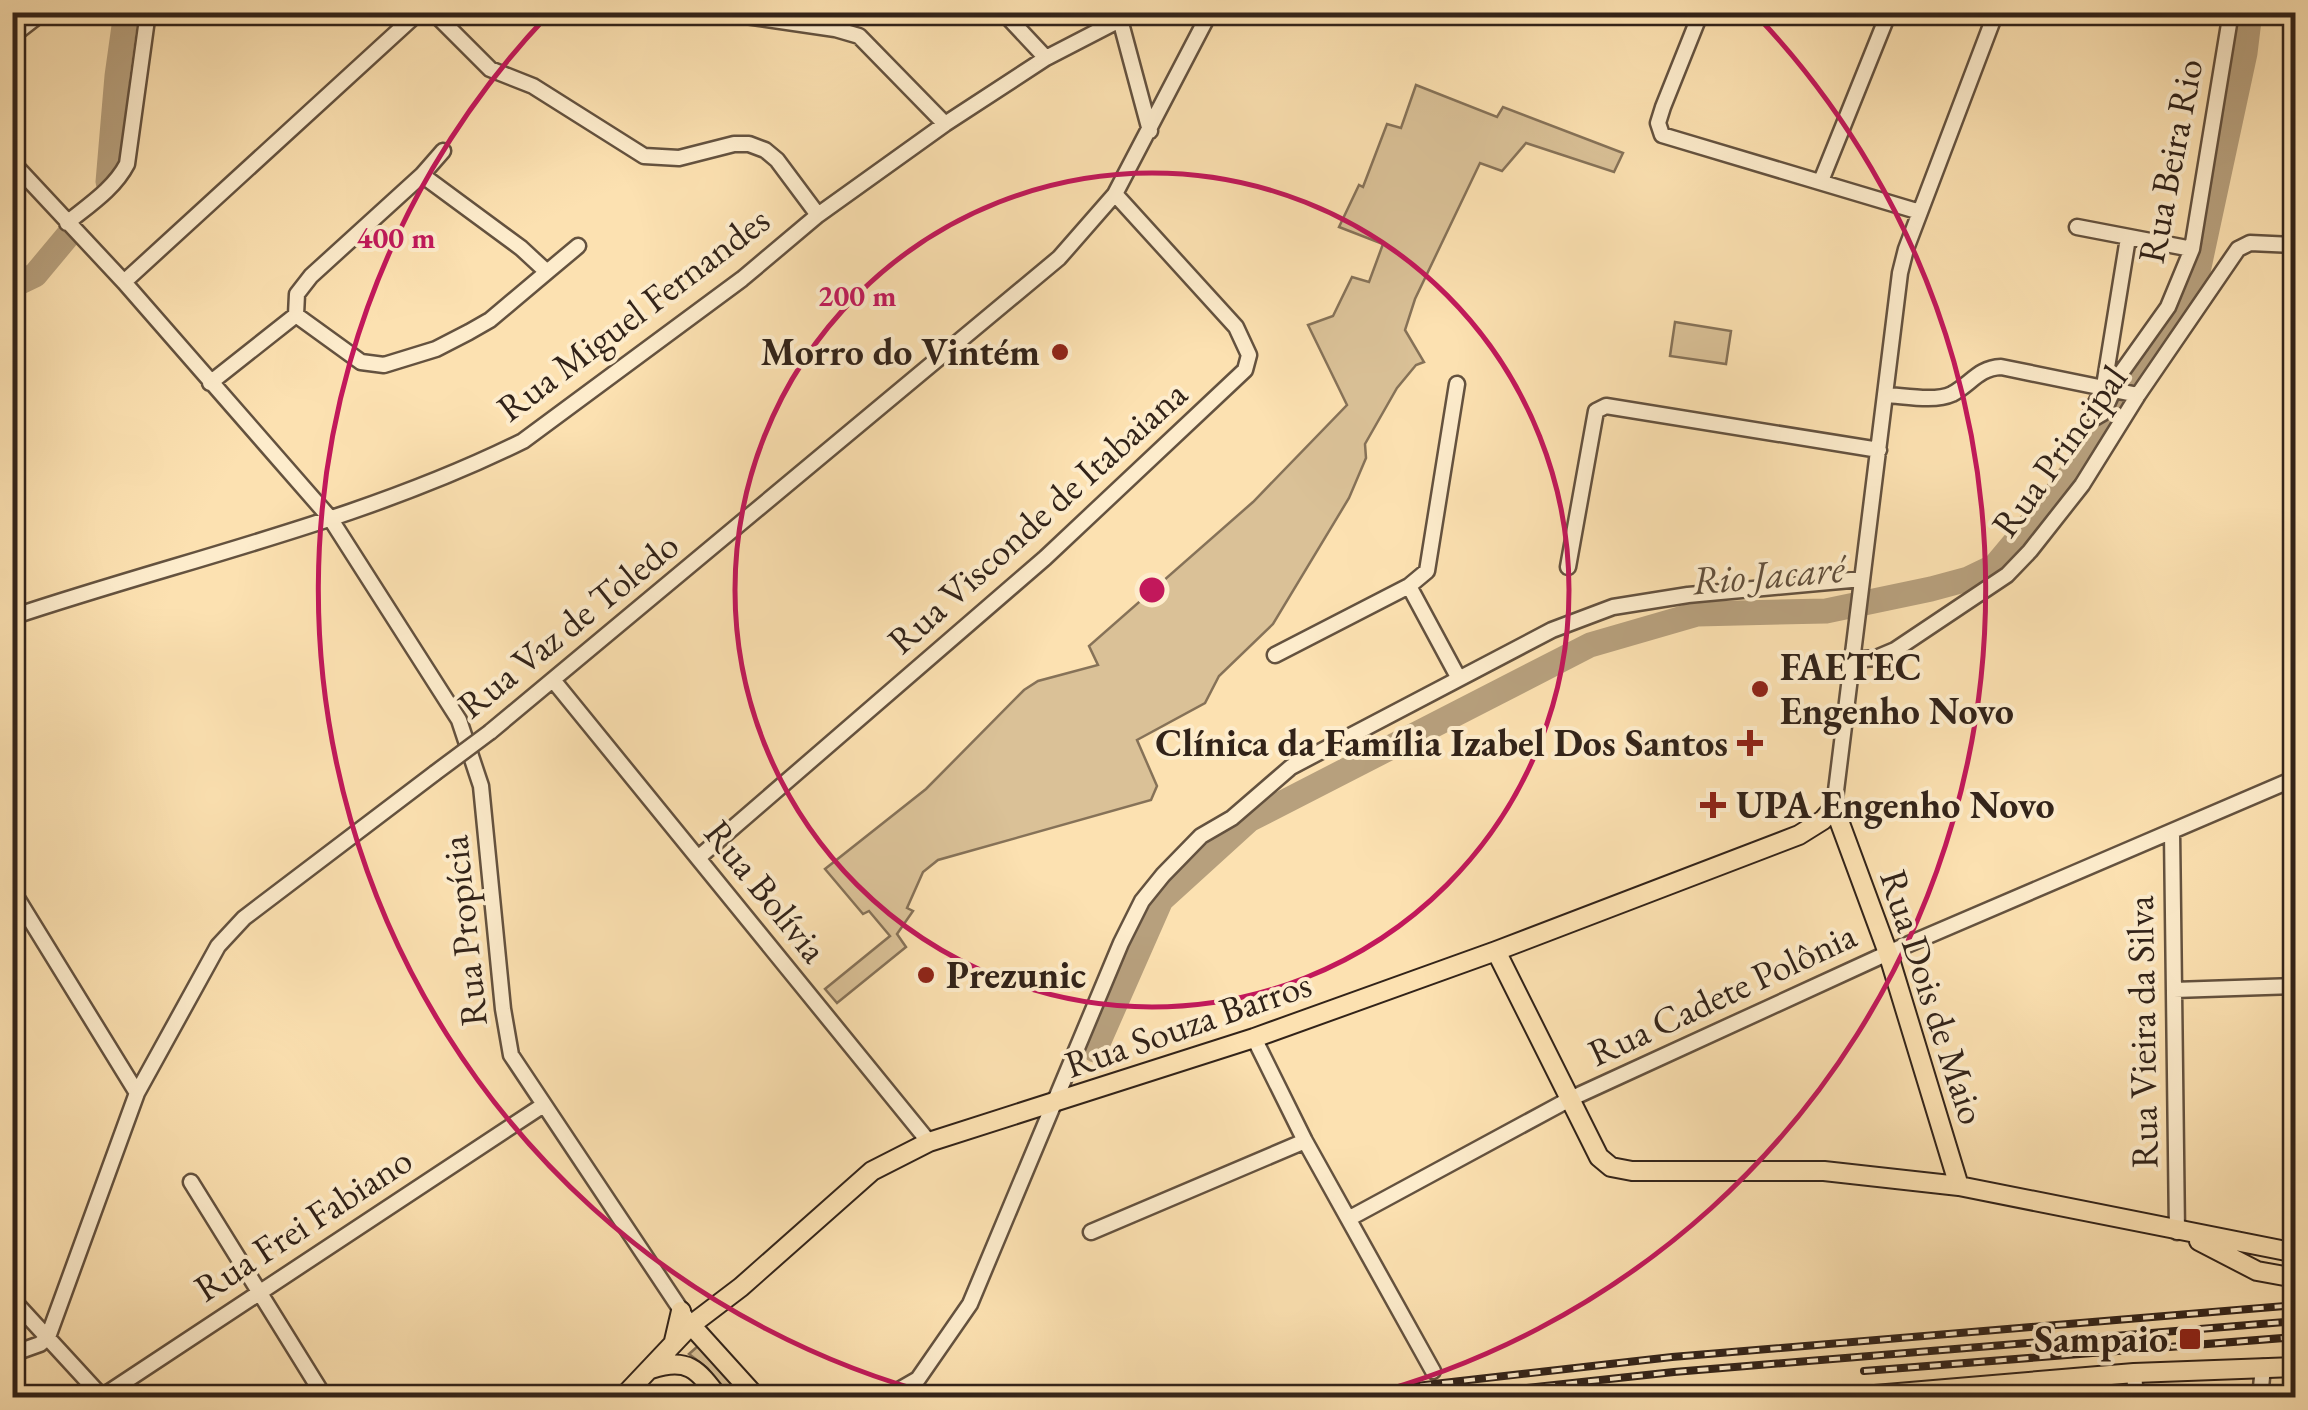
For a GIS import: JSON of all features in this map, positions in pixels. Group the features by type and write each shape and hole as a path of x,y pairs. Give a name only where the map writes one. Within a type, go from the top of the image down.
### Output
{"main road":[{"name":"Rua Souza Barros","path":"622,1398 674,1342 686,1318 741,1287 872,1171 928,1142 1254,1038 1496,951 1799,835 1823,820 1834,807"},
{"name":"Rua Dois de Maio","path":"1834,807 1888,953 1959,1186"},
{"path":"1496,951 1604,1164 1620,1170 1824,1171 1959,1186 2296,1254"},
{"path":"2181,1232 2258,1270 2296,1278"},
{"path":"686,1318 757,1398"},
{"path":"646,1370 684,1364 704,1378 718,1398"},
{"path":"1839,1398 2005,1390 2134,1372 2296,1367"}],"street":[{"path":"16,33 43,12"},
{"path":"67,223 106,192 127,164 148,12"},
{"path":"124,282 419,12"},
{"path":"433,12 490,69 532,86 644,156 679,158 734,144 765,150 778,160 818,216"},
{"path":"717,12 859,36 946,124"},
{"path":"1003,12 1046,58"},
{"name":"Rua Miguel Fernandes","path":"12,617 330,518 482,461 523,440 946,124 1046,58 1120,16 1136,12"},
{"name":"Rua Vaz de Toledo","path":"48,1337 137,1093 218,946 244,918 490,732 1027,287 1079,238 1115,194 1210,12"},
{"path":"1701,12 1662,107 1658,123 1662,135 1920,212"},
{"path":"1821,181 1889,12"},
{"name":"Rua Dois de Maio","path":"1834,807 1900,273 1996,12"},
{"name":"Rua Beira Rio","path":"2110,388 2168,307 2192,249 2231,12"},
{"path":"1120,16 1150,132"},
{"path":"442,151 422,175 300,286 296,316 361,362 384,365 436,349 490,320 578,246"},
{"name":"Rua Propícia","path":"12,162 124,282 330,518 458,720 482,786 503,1009 511,1054 686,1318"},
{"path":"422,175 547,272"},
{"name":"Rua Visconde de Itabaiana","path":"698,858 1044,558 1245,370 1249,355 1236,328 1115,194"},
{"path":"2077,227 2192,249"},
{"path":"2096,417 2092,411 2110,388 2128,238"},
{"name":"Rua Principal","path":"1852,660 1876,658 1894,650 2007,575 2082,485 2135,394 2200,309 2238,249 2250,243 2296,246"},
{"path":"210,382 296,316"},
{"path":"1886,395 1953,394 1988,368 2018,370 2135,394"},
{"path":"1275,655 1421,578 1429,564 1456,384"},
{"path":"1568,566 1596,412 1606,406 1879,450"},
{"path":"1409,586 1458,677"},
{"path":"885,1398 918,1379 970,1304 1121,942 1142,901 1202,836 1232,818 1291,768 1458,677 1552,630 1613,606 1688,594 1861,586"},
{"name":"Rua Bolívia","path":"553,680 928,1142"},
{"name":"Rua Cadete Polônia","path":"1350,1218 1570,1099 1888,953 2296,778"},
{"name":"Rua Vieira da Silva","path":"2172,832 2181,1232"},
{"path":"12,890 137,1093"},
{"path":"2174,990 2296,986"},
{"path":"1254,1038 1433,1372"},
{"name":"Rua Frei Fabiano","path":"101,1397 542,1106"},
{"path":"1091,1232 1306,1141"},
{"path":"192,1182 325,1398"},
{"path":"12,1300 101,1397"},
{"path":"12,1354 48,1337"},
{"path":"2260,1398 2263,1366"},
{"path":"2134,1372 2136,1398"}],"shaded area":[{"path":"1416,85 1497,117 1503,107 1623,153 1614,172 1526,143 1502,171 1480,163 1415,299 1405,330 1424,362 1416,365 1397,388 1365,444 1366,458 1349,498 1273,624 1219,676 1205,703 1137,740 1157,786 1151,800 938,860 923,872 907,908 913,911 897,934 906,947 837,1003 825,989 890,936 869,911 863,914 825,869 926,789 1024,690 1038,681 1098,665 1089,646 1253,502 1347,405 1308,325 1333,316 1352,277 1369,282 1383,244 1339,227 1359,185 1363,187 1387,124 1401,128"},
{"path":"1675,322 1731,331 1726,364 1670,356"},
{"path":"698,1346 748,1397 729,1397 707,1368 689,1354"}],"waterway":[{"path":"108,182 126,12"},
{"name":"Rio Jacaré","path":"1095,1050 1161,900 1249,820 1590,645 1697,614 1826,611 1931,589 1968,579 1995,566 2062,486 2157,352 2196,281 2245,53 2250,12"},
{"path":"12,286 35,275 70,233"}],"railway":[{"path":"1311,1398 1672,1357 2296,1305"},
{"path":"1435,1398 1674,1372 2296,1321"},
{"path":"1864,1371 2296,1337"}],"place":[{"name":"Morro do Vintém","path":"1060,352"},
{"name":"FAETEC Engenho Novo","path":"1760,689"},
{"name":"Clínica da Família Izabel Dos Santos","path":"1750,743"},
{"name":"UPA Engenho Novo","path":"1713,805"},
{"name":"Prezunic","path":"926,975"},
{"name":"Sampaio","path":"2190,1339"}]}
